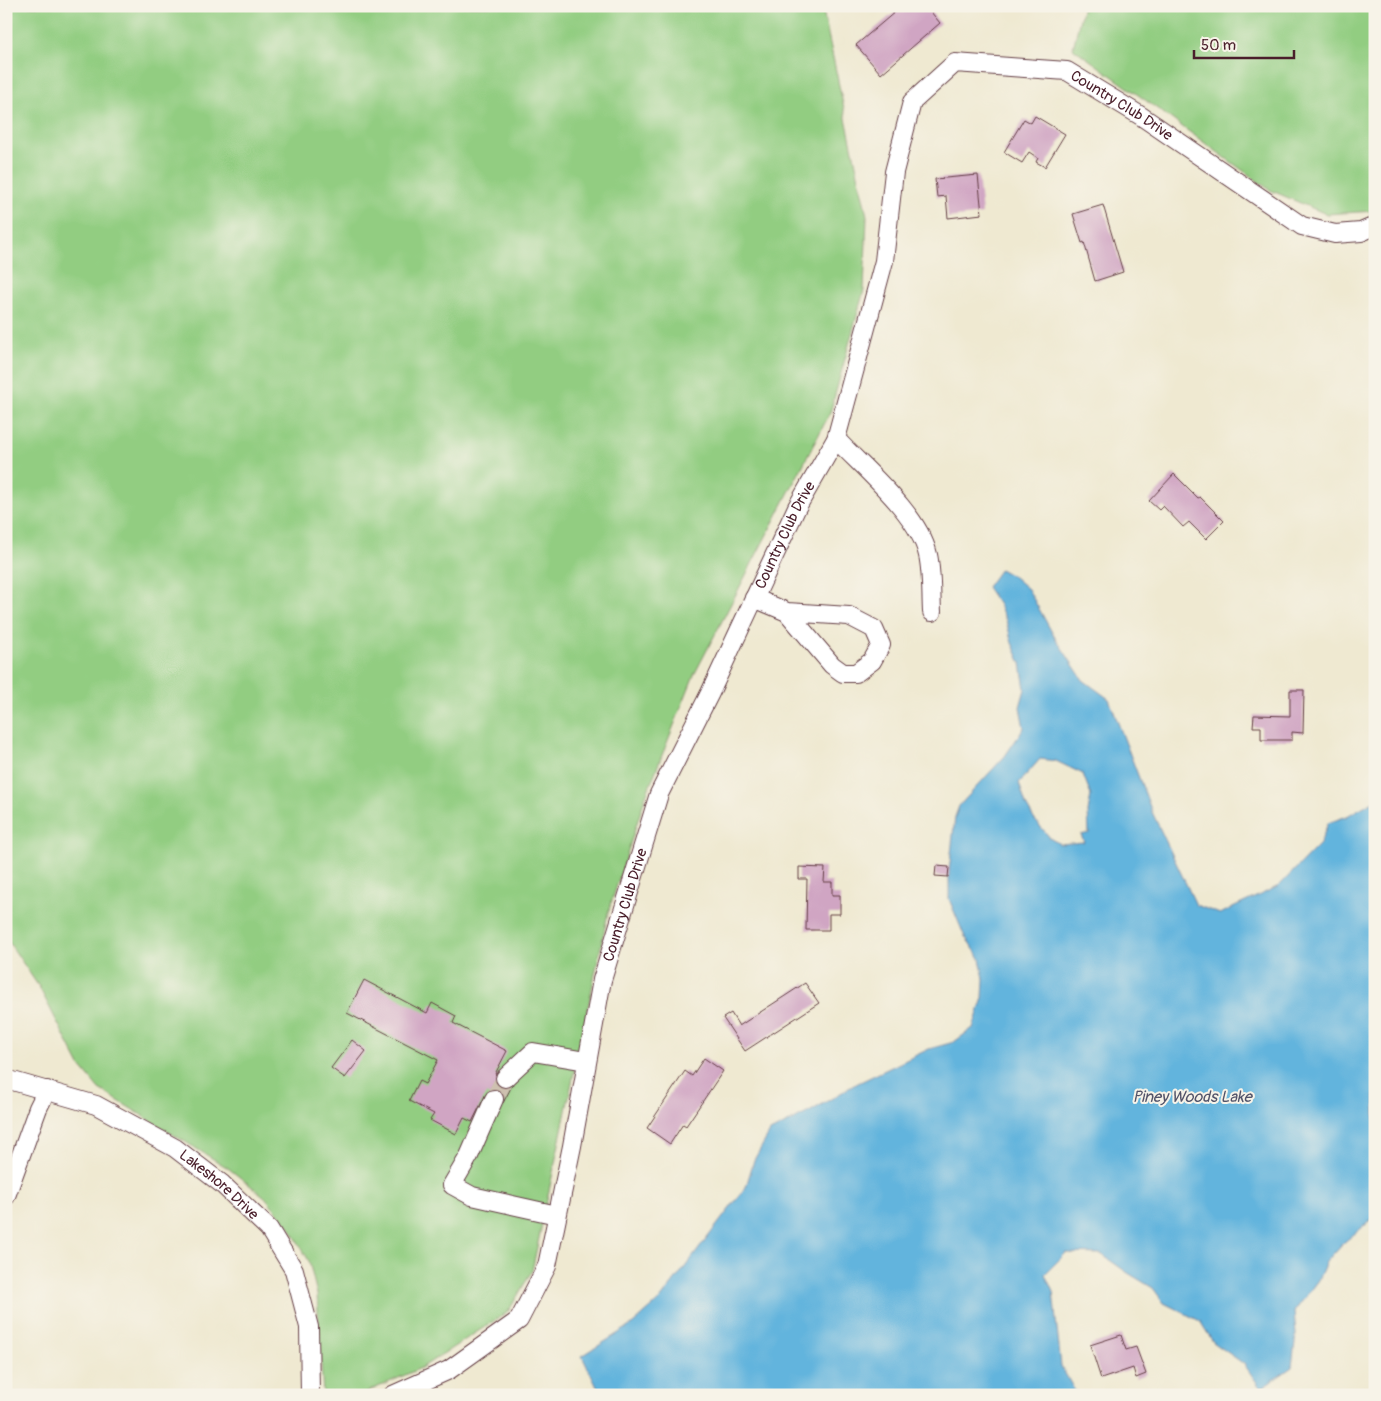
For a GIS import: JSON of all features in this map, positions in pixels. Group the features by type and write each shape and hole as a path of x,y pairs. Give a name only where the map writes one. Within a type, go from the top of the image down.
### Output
{"street":[{"name":"Country Club Drive","path":"393,1395 449,1370 519,1320 547,1266 602,980 659,794 710,693 797,507 836,439 884,261 894,172 912,102 956,63 1067,71 1141,116 1302,226 1335,234 1361,232 1375,226"},
{"path":"836,439 894,500 920,532 928,555 932,612"},
{"path":"754,598 787,612 849,616 874,628 881,645 872,661 856,673 844,673 832,665 787,612"},
{"path":"505,1078 533,1052 586,1061"},
{"name":"Lakeshore Drive","path":"6,1079 96,1105 175,1148 222,1184 269,1229 294,1270 309,1328 310,1395"},
{"path":"6,1196 38,1108 47,1090"},
{"path":"494,1099 470,1156 452,1185 472,1196 557,1215"}],"green space":[{"path":"6,6 822,6 867,216 864,290 830,413 694,675 645,798 608,913 532,1271 508,1312 421,1368 360,1395 323,1395 317,1294 309,1261 289,1226 265,1197 228,1168 99,1089 80,1066 39,987 6,938"},
{"path":"1083,6 1375,6 1375,211 1326,214 1270,190 1073,48"}],"water":[{"name":"Piney Woods Lake","path":"1000,569 1014,577 1028,589 1054,636 1083,680 1109,699 1152,812 1196,905 1220,914 1279,886 1320,844 1328,823 1347,816 1375,800 1375,1217 1342,1244 1326,1262 1318,1280 1294,1312 1296,1334 1292,1367 1265,1386 1260,1387 1244,1364 1213,1342 1200,1321 1164,1303 1153,1288 1101,1254 1066,1253 1045,1274 1053,1292 1061,1366 1077,1395 605,1395 598,1389 582,1356 633,1324 660,1300 746,1187 754,1160 770,1132 811,1111 854,1085 929,1049 954,1042 973,1028 983,998 984,979 980,958 964,935 949,899 949,872 955,817 959,806 1005,756 1024,728 1020,707 1025,689 1021,663 1012,643 1006,620 987,587","holes":["1040,759 1056,761 1083,774 1091,795 1088,812 1089,833 1081,835 1084,842 1060,844 1051,839 1034,819 1026,805 1019,783"]}],"building":[{"path":"902,6 926,6 940,23 881,74 856,45"},
{"path":"1035,116 1065,134 1045,167 1036,162 1038,158 1029,152 1022,163 1004,152 1024,119 1031,123"},
{"path":"978,175 982,214 948,218 946,196 937,197 935,179"},
{"path":"1103,205 1123,272 1095,281 1084,242 1082,243 1073,214"},
{"path":"1174,474 1224,521 1206,539 1189,522 1183,527 1163,506 1159,510 1149,501"},
{"path":"1290,690 1304,690 1303,733 1292,732 1292,740 1261,740 1261,727 1253,727 1254,715 1290,716"},
{"path":"936,866 949,867 948,877 935,876"},
{"path":"799,867 825,868 824,882 832,882 832,895 840,895 840,914 829,914 829,930 806,930 807,879 799,879"},
{"path":"364,980 427,1013 432,1003 456,1016 453,1023 507,1051 495,1074 513,1084 503,1103 486,1094 472,1122 464,1118 456,1134 430,1120 434,1114 409,1101 419,1081 425,1084 438,1060 347,1013"},
{"path":"805,983 819,1003 745,1051 723,1018 731,1013 739,1026"},
{"path":"352,1040 366,1051 345,1078 331,1068"},
{"path":"704,1058 723,1071 686,1126 683,1124 670,1144 647,1128 685,1071 692,1076"},
{"path":"1121,1335 1126,1350 1136,1347 1146,1374 1136,1378 1133,1368 1101,1379 1090,1345"},
{"path":"1375,1384 1375,1395 1368,1395"}],"tunnel":[{"path":"494,1099 505,1078"}]}
